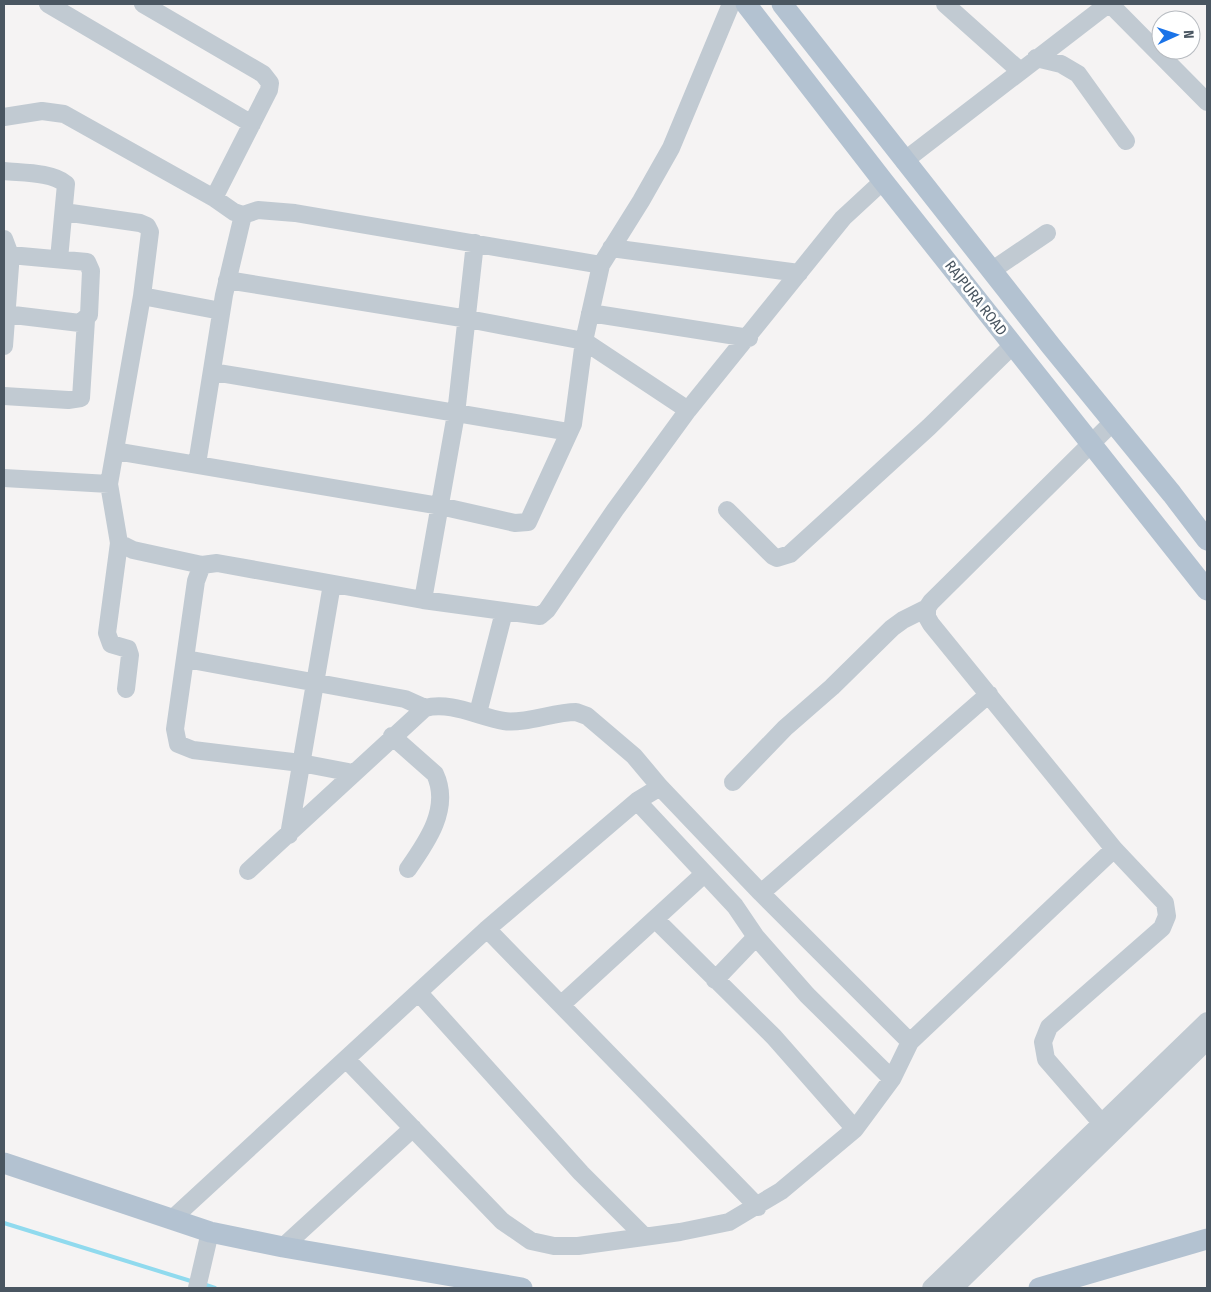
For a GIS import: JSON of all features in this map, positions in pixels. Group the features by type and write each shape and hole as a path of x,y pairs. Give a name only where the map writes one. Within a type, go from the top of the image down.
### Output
{"main road":[{"name":"RAJPURA ROAD","path":"746,4 883,181 1207,590"},
{"name":"RAJPURA ROAD","path":"782,4 991,271 1207,540"},
{"path":"4,1163 171,1220 208,1238 283,1247 522,1288"},
{"path":"1039,1288 1207,1239"}],"street":[{"path":"48,4 252,124"},
{"path":"143,4 268,78 270,82 269,90 214,198"},
{"path":"116,451 440,506 515,523 528,522 573,424 584,341 601,264 671,148 731,4"},
{"path":"945,4 1020,71"},
{"path":"904,161 1036,58 1109,4 1207,102"},
{"path":"1036,58 1060,64 1078,74 1126,141"},
{"path":"4,117 42,111 64,114 214,198 234,212 243,214 258,210 295,213 601,264"},
{"path":"4,171 62,180 67,189 59,259"},
{"path":"119,543 133,550 202,565 216,563 423,600 535,616 547,610 615,510 688,410 749,338 843,218 883,181"},
{"path":"64,212 146,226 150,241 109,484 119,543 107,633 111,644 128,649 130,655 126,689"},
{"path":"197,464 213,372 221,311 243,214"},
{"path":"991,271 1047,233"},
{"path":"423,600 456,414 475,244"},
{"path":"4,346 7,247 59,259 81,260 90,266 89,315 86,320 81,398 68,400 4,396"},
{"path":"611,248 800,273"},
{"path":"227,280 468,319 584,341 688,410"},
{"path":"142,296 221,311"},
{"path":"590,313 749,338"},
{"path":"5,314 80,323 86,320"},
{"path":"727,510 773,556 777,558 790,554 1014,345"},
{"path":"213,372 569,432"},
{"path":"733,782 785,728 832,687 892,628 927,608 964,568 1113,422"},
{"path":"4,478 109,484"},
{"path":"202,565 196,581 175,729 178,744 193,750 301,763 353,773"},
{"path":"289,835 332,584"},
{"path":"927,608 927,617 930,624 1114,849 1165,904 1167,916 1162,928 1048,1027 1043,1042 1046,1059 1106,1128"},
{"path":"478,713 504,612"},
{"path":"186,659 405,700 425,708"},
{"path":"761,893 989,694"},
{"path":"248,871 289,835 392,736 425,708 432,706 478,713 505,721 576,712 587,716 634,756 660,787 761,893 910,1042"},
{"path":"392,736 435,774 439,782 440,802 434,827 426,844 408,869"},
{"path":"171,1220 487,929 637,801 660,787"},
{"path":"637,801 735,906 756,937 806,995 892,1079"},
{"path":"346,1059 502,1220 531,1241 554,1246 578,1246 729,1222 758,1207 781,1191 855,1129 892,1079 910,1042 1114,849"},
{"path":"562,1004 704,874"},
{"path":"655,919 801,1066 855,1129"},
{"path":"487,929 758,1207"},
{"path":"716,980 756,937"},
{"path":"418,993 581,1173 644,1236"},
{"path":"931,1288 1014,1218 1106,1128 1207,1021"},
{"path":"1106,1128 1207,1041"},
{"path":"283,1247 413,1128"},
{"path":"954,1288 1014,1218"},
{"path":"197,1288 208,1238"}],"waterway":[{"path":"4,1223 194,1282"},
{"path":"203,1284 215,1288"}]}
